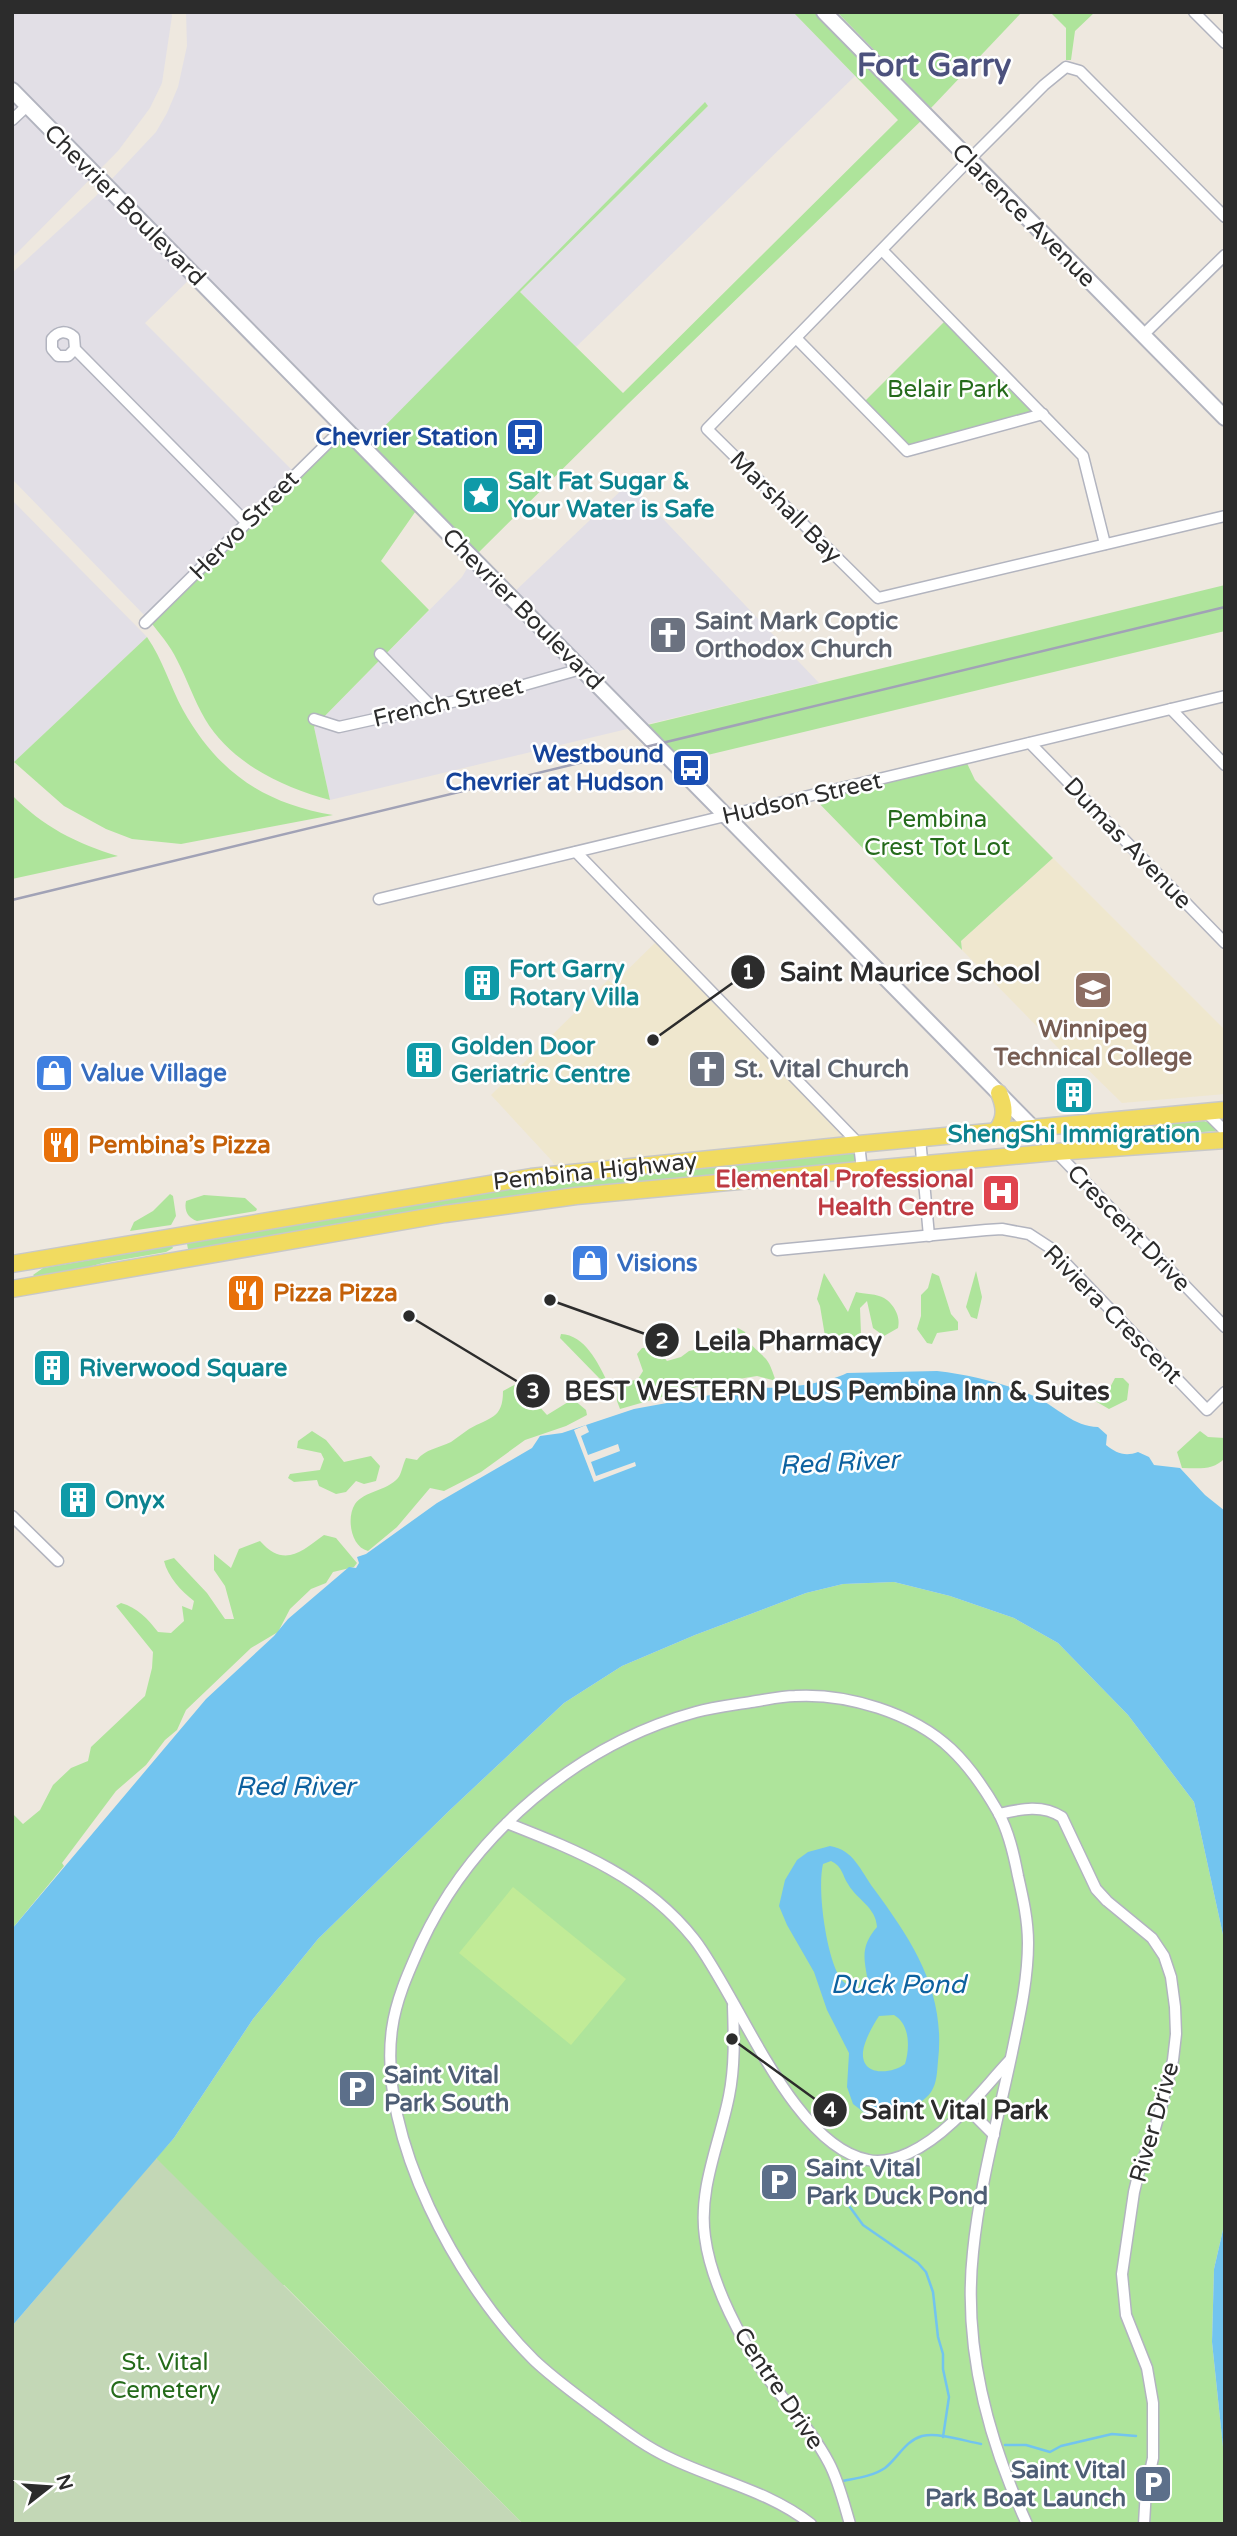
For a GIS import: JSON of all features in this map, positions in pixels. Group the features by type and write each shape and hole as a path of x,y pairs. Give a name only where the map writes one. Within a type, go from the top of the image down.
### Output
{"main road":[{"path":"997,1130 1002,1124 1004,1113 999,1093"},
{"name":"Pembina Highway","path":"12,1264 469,1186 573,1172 1225,1110"},
{"name":"Pembina Highway","path":"12,1289 523,1202 1056,1152 1225,1140"},
{"path":"714,1158 716,1183"}],"street":[{"name":"Clarence Avenue","path":"824,12 1225,418"},
{"path":"1194,12 1225,43"},
{"name":"Marshall Bay","path":"1225,217 1075,68 1066,67 970,159 708,429 878,598 1225,516"},
{"name":"Chevrier Boulevard","path":"12,90 1033,1128"},
{"path":"12,120 27,105"},
{"path":"881,250 1083,456 1105,544"},
{"path":"1143,335 1225,255"},
{"path":"796,338 906,451 1043,414"},
{"path":"75,349 247,523"},
{"name":"Hervo Street","path":"145,623 344,427"},
{"path":"380,654 432,707"},
{"name":"French Street","path":"314,719 339,727 506,690 581,668"},
{"name":"Hudson Street","path":"379,899 1225,696"},
{"path":"1171,709 1225,765"},
{"name":"Dumas Avenue","path":"1031,743 1225,943"},
{"path":"576,852 859,1144 862,1170"},
{"path":"1207,1112 1225,1131"},
{"name":"Crescent Drive","path":"1033,1128 1225,1327"},
{"path":"920,1138 929,1236"},
{"name":"Riviera Crescent","path":"777,1250 1002,1229 1029,1234 1040,1239 1078,1274 1207,1410 1225,1392"},
{"path":"12,1516 58,1561"},
{"path":"811,2524 790,2507 761,2493 674,2460 638,2442 535,2361 485,2301 457,2257 413,2172 402,2137 391,2065 392,2030 400,1998 425,1936 465,1872 507,1823 534,1798 573,1769 610,1746 640,1732 696,1712 796,1696 847,1700 892,1714 926,1730 953,1751 999,1814 1010,1840 1026,1916 1028,1940 1021,2006 972,2253 970,2308 975,2356 985,2406 1000,2459 1027,2524"},
{"name":"River Drive","path":"999,1814 1023,1809 1043,1809 1062,1817 1096,1889 1152,1938 1164,1956 1171,1978 1177,2034 1173,2060 1160,2112 1134,2192 1122,2274 1126,2315 1147,2368 1153,2403 1153,2458 1146,2489 1144,2524"},
{"path":"507,1823 580,1852 631,1881 664,1909 693,1938 715,1969 772,2071 805,2117 829,2139 853,2155 881,2161 899,2157 936,2136 1010,2060"},
{"name":"Centre Drive","path":"733,2004 734,2061 729,2097 708,2183 703,2218 709,2257 735,2323 768,2378 822,2450 837,2480 850,2524"},
{"path":"962,2112 975,2116 994,2136"}],"shaded area":[{"path":"12,12 171,12 172,16 162,83 150,108 118,151 12,258"},
{"path":"186,12 793,12 855,76 576,347 520,292 708,106 704,103 364,448 194,275 145,323 296,474 149,620 12,479 12,273 95,197 156,132 178,87 187,46"},
{"path":"629,483 819,683 330,800 314,727 462,577 473,558 510,596"},
{"path":"12,500 147,637 12,764"},
{"name":"Winnipeg Technical College","path":"1053,858 1225,1030 1225,1094 1122,1103 1072,1054 1065,1055 962,950 961,941"},
{"path":"660,938 859,1143 559,1174 552,1161 491,1095 608,980 613,984"}],"green space":[{"path":"793,12 824,12 926,116 473,558 420,505 381,561 429,610 314,727 330,800 276,780 243,761 216,735 205,719 174,655 149,620 344,427 364,447 705,102 708,106 520,292 623,393 898,120"},
{"path":"837,12 1022,12 931,108"},
{"path":"1050,12 1095,12 1075,31 1071,60 1066,60 1066,28"},
{"name":"Belair Park","path":"948,318 1043,414 907,451 861,405"},
{"path":"1225,585 1225,631 674,763 639,727"},
{"path":"147,637 183,710 211,751 227,767 264,793 308,810 333,815 181,844 132,839 106,829 64,806 14,762"},
{"name":"Pembina Crest Tot Lot","path":"965,759 975,780 1053,858 961,941 962,950 811,795"},
{"path":"12,795 35,816 61,833 118,856 12,879"},
{"path":"1199,1119 1209,1123 1216,1131 1071,1142 1071,1139 1076,1137"},
{"path":"859,1143 862,1169 580,1196 190,1259 185,1234 469,1186"},
{"path":"170,1194 173,1196 176,1216 171,1225 130,1231 134,1222 153,1211"},
{"path":"204,1195 245,1198 257,1209 197,1221 187,1214 186,1201"},
{"path":"172,1246 173,1248 166,1252 103,1263 59,1275 33,1275 43,1268"},
{"path":"976,1271 982,1297 977,1319 971,1317 966,1307"},
{"path":"824,1273 848,1312 856,1292 878,1296 894,1307 898,1315 898,1328 884,1336 873,1328 867,1301 860,1308 861,1334 853,1339 826,1342 817,1299"},
{"path":"932,1273 939,1276 951,1314 958,1322 958,1330 937,1333 932,1344 927,1343 917,1329 921,1316 921,1295 928,1288"},
{"path":"738,1328 745,1332 751,1344 768,1361 776,1381 757,1376 707,1384 620,1409 617,1401 618,1385 638,1379 643,1371 637,1354 642,1348 655,1347 667,1361 681,1357 689,1351 711,1347"},
{"path":"561,1334 577,1339 584,1345 595,1358 607,1381 599,1378 560,1338"},
{"path":"1115,1378 1123,1378 1129,1384 1127,1400 1109,1409 1090,1398 1083,1389 1107,1393"},
{"path":"518,1383 547,1415 573,1399 586,1410 587,1415 566,1426 525,1440 481,1472 444,1491 430,1488 397,1527 368,1551 362,1548 352,1531 351,1517 355,1504 364,1496 388,1486 399,1477 406,1458 417,1460 424,1453 451,1442 494,1416 501,1407 503,1391"},
{"path":"312,1431 326,1440 344,1462 371,1456 380,1466 376,1481 364,1484 356,1481 346,1492 336,1494 319,1486 317,1480 294,1482 288,1478 290,1474 320,1470 324,1459 321,1453 297,1448 298,1441"},
{"path":"1200,1431 1208,1437 1225,1438 1225,1458 1210,1467 1182,1468 1177,1452"},
{"path":"324,1535 336,1538 357,1563 354,1567 333,1572 326,1583 311,1589 290,1609 278,1632 251,1648 186,1710 177,1730 165,1740 146,1765 116,1791 62,1863 64,1866 12,1929 12,1813 23,1824 40,1810 53,1785 71,1768 88,1761 91,1747 145,1696 153,1652 116,1606 121,1603 132,1608 146,1618 158,1632 171,1633 184,1621 182,1606 192,1610 194,1601 169,1573 164,1561 174,1558 207,1593 225,1619 234,1619 225,1586 214,1570 214,1554 231,1568 239,1549 260,1541 277,1554 285,1555 308,1547"},
{"path":"894,1582 950,1596 1014,1618 1058,1643 1128,1715 1194,1802 1225,1944 1225,2221 1214,2269 1212,2342 1225,2466 1225,2524 523,2524 284,2285 12,2337 174,2138 253,2019 318,1939 564,1703 622,1666 806,1593 843,1584"},
{"path":"513,1887 626,1979 571,2045 459,1953"},
{"name":"St. Vital Cemetery","path":"156,2158 523,2524 12,2524 12,2326"}],"water":[{"name":"Red River","path":"937,1371 975,1377 1012,1388 1044,1401 1081,1424 1098,1427 1107,1435 1106,1445 1117,1452 1138,1452 1149,1457 1154,1465 1180,1468 1205,1495 1225,1511 1225,1944 1194,1802 1128,1715 1058,1643 1014,1618 950,1596 894,1582 843,1584 806,1593 622,1666 564,1703 318,1939 253,2019 174,2138 12,2326 12,1929 206,1699 274,1636 288,1619 349,1567 356,1568 359,1563 357,1557 366,1554 437,1503 532,1448 540,1436 562,1433 634,1409 754,1387 802,1385 847,1373"},
{"name":"Duck Pond","path":"830,1846 851,1856 902,1929 932,1990 939,2036 937,2073 933,2089 913,2107 874,2120 853,2104 847,2087 849,2053 827,2010 814,1972 779,1906 785,1880 797,1860 808,1852","holes":["831,1861 840,1869 852,1890 870,1909 876,1920 877,1927 866,1947 868,1982 864,1987 855,1989 842,1980 830,1952 824,1921 821,1875 823,1864","894,2015 906,2030 908,2051 905,2064 893,2070 872,2069 864,2060 867,2038 879,2016"]},
{"path":"1225,2221 1225,2466 1212,2342 1214,2269"}],"pier":[{"path":"586,1425 589,1432 581,1436 588,1455 618,1444 620,1451 591,1462 596,1476 635,1462 636,1466 594,1482 574,1430"}],"waterway":[{"path":"847,2203 863,2225 918,2263 926,2272 933,2292 949,2397 943,2437"},
{"path":"1005,2445 1026,2445 1050,2452 1061,2446 1112,2434 1136,2436"},
{"path":"843,2481 880,2471 911,2442 922,2436 944,2436 981,2444"}],"railway":[{"path":"12,900 1225,607"}],"place":[{"name":"Chevrier Station","path":"525,437"},
{"name":"Salt Fat Sugar & Your Water is Safe","path":"481,495"},
{"name":"Saint Mark Coptic Orthodox Church","path":"668,635"},
{"name":"Westbound Chevrier at Hudson","path":"691,768"},
{"name":"Fort Garry Rotary Villa","path":"482,983"},
{"name":"Winnipeg Technical College","path":"1093,990"},
{"name":"Saint Maurice School","path":"653,1040"},
{"name":"Golden Door Geriatric Centre","path":"424,1060"},
{"name":"St. Vital Church","path":"707,1069"},
{"name":"Value Village","path":"54,1073"},
{"name":"ShengShi Immigration","path":"1074,1095"},
{"name":"Pembina’s Pizza","path":"61,1145"},
{"name":"Elemental Professional Health Centre","path":"1001,1193"},
{"name":"Visions","path":"590,1263"},
{"name":"Pizza Pizza","path":"246,1293"},
{"name":"Leila Pharmacy","path":"550,1300"},
{"name":"BEST WESTERN PLUS Pembina Inn & Suites","path":"409,1316"},
{"name":"Riverwood Square","path":"52,1368"},
{"name":"Onyx","path":"78,1500"},
{"name":"Saint Vital Park","path":"732,2039"},
{"name":"Saint Vital Park South","path":"357,2089"},
{"name":"Saint Vital Park Duck Pond","path":"779,2182"},
{"name":"Saint Vital Park Boat Launch","path":"1153,2484"}],"district":[{"name":"Fort Garry","path":"934,65"}]}
